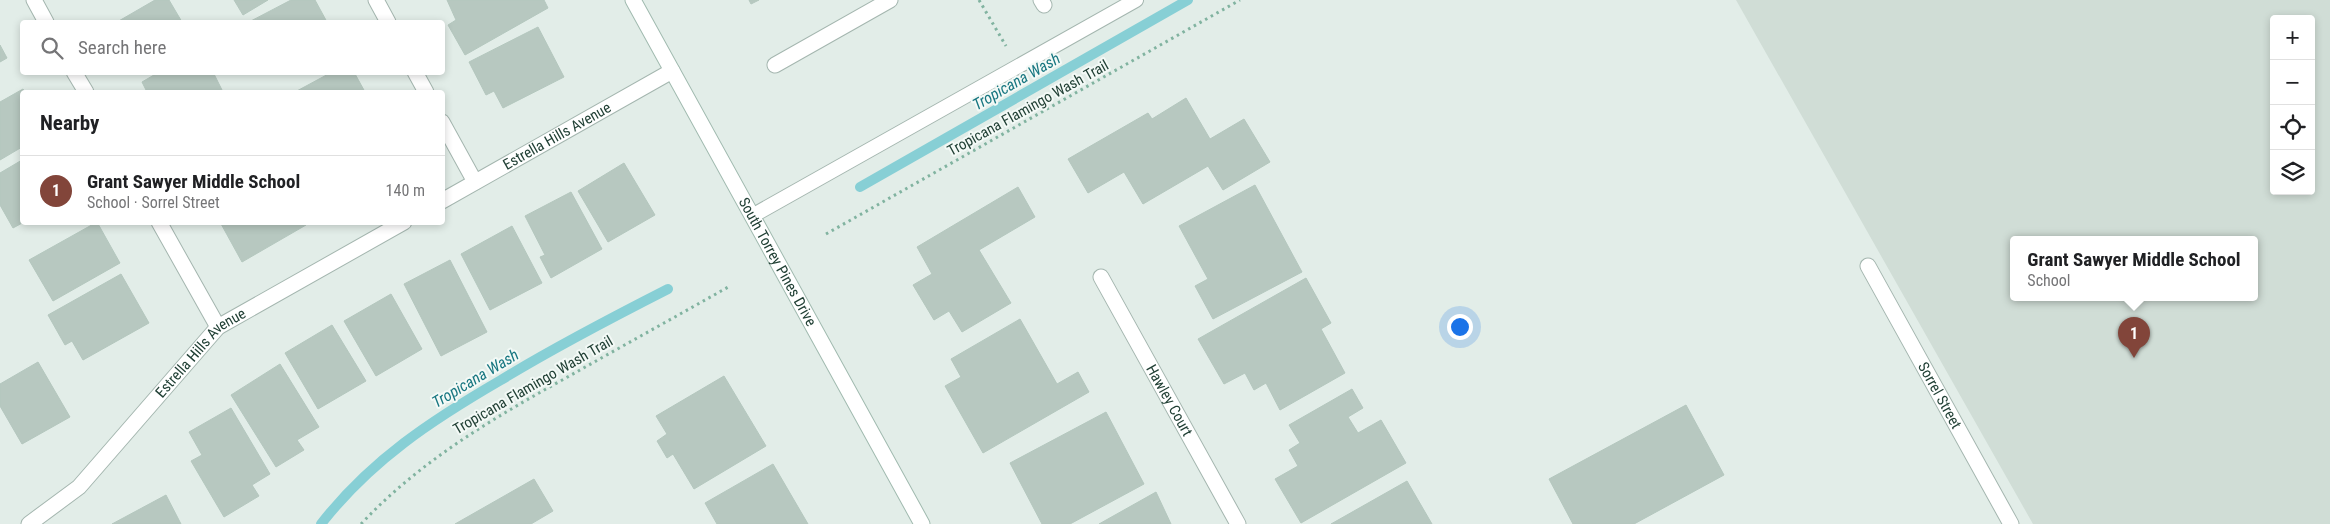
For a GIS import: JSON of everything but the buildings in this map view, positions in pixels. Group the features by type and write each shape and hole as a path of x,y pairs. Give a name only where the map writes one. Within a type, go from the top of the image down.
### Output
{"street":[{"path":"34,0 45,20"},
{"path":"376,0 387,20"},
{"name":"South Torrey Pines Drive","path":"633,0 922,524"},
{"path":"775,65 864,6 890,0"},
{"name":"Estrella Hills Avenue","path":"445,199 672,71"},
{"path":"76,75 85,90"},
{"path":"417,75 425,90"},
{"path":"445,127 476,182"},
{"path":"161,225 218,328"},
{"name":"Estrella Hills Avenue","path":"29,524 79,487 218,328 399,225"},
{"name":"Sorrel Street","path":"1868,266 2011,524"},
{"name":"Hawley Court","path":"1101,277 1238,524"}],"lane":[{"path":"752,216 1136,0"}],"path":[{"path":"979,0 1006,47"},
{"name":"Tropicana Flamingo Wash Trail","path":"826,234 1240,0"},
{"name":"Tropicana Flamingo Wash Trail","path":"361,524 387,497 465,436 730,286"}],"shaded area":[{"path":"1736,0 2330,0 2330,524 2033,524"}],"waterway":[{"name":"Tropicana Wash","path":"860,187 1188,0"},
{"name":"Tropicana Wash","path":"321,524 361,480 427,426 542,356 668,289"}],"place":[{"name":"Grant Sawyer Middle School","path":"2134,358"}]}
